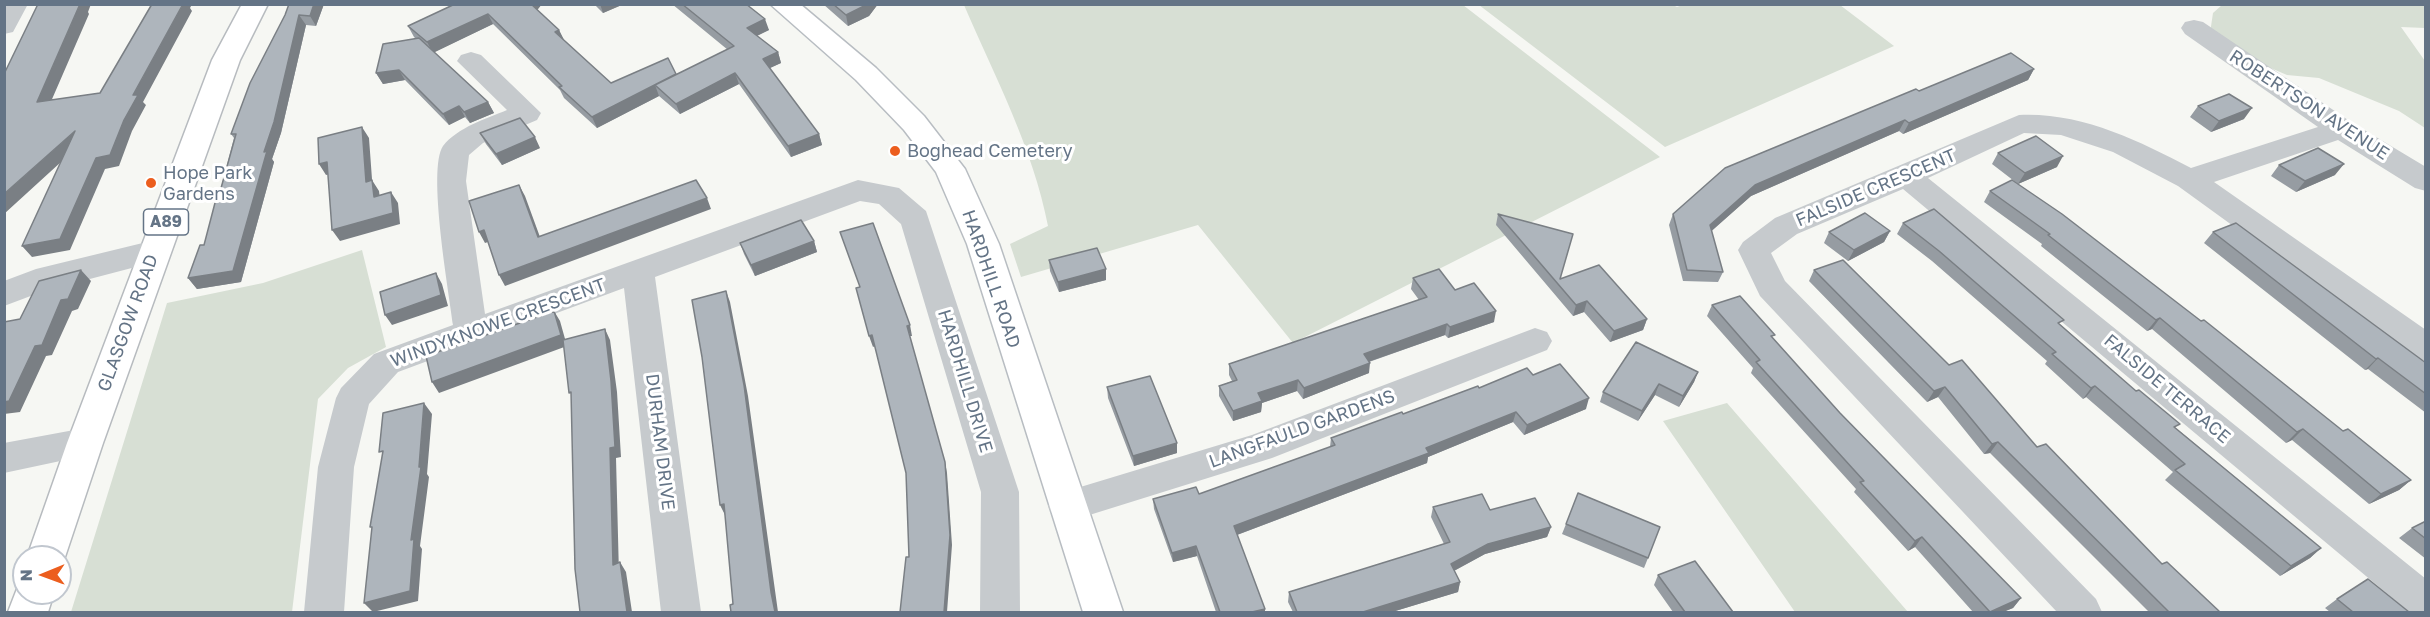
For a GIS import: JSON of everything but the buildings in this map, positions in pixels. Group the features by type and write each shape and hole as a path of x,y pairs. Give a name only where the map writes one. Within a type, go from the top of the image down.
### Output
{"main road":[{"name":"GLASGOW ROAD","path":"85,443 226,60 255,4"},
{"name":"HARDHILL ROAD","path":"790,6 866,74 914,123 950,169 983,244 1066,506 1103,612"},
{"name":"A89","path":"50,545 85,443"}],"street":[{"path":"4,26 15,4"},
{"name":"ROBERTSON AVENUE","path":"2194,28 2341,129 2426,182"},
{"path":"471,60 527,113 473,136 455,150 451,181 471,332"},
{"name":"FALSIDE CRESCENT","path":"2082,612 1772,288 1754,250 1786,226 1906,176 2019,124 2040,123 2094,134 2123,145 2189,179 2426,348"},
{"path":"2189,179 2341,129"},
{"name":"FALSIDE TERRACE","path":"1906,176 2426,603"},
{"name":"WINDYKNOWE CRESCENT","path":"324,612 336,467 353,398 386,363 858,190"},
{"name":"HARDHILL DRIVE","path":"858,190 888,195 915,219 1000,492 1000,612"},
{"path":"4,294 36,281 155,250"},
{"name":"DURHAM DRIVE","path":"638,272 681,612"},
{"name":"LANGFAULD GARDENS","path":"1066,506 1258,448 1535,341"},
{"path":"4,458 85,443"}],"shaded area":[{"path":"1685,4 1840,5 1894,46 1665,147 1479,5 1673,5 1677,7"},
{"path":"964,5 1463,5 1660,157 1293,343 1198,225 1021,277 1010,244 1048,226 1023,141"},
{"path":"2222,5 2425,5 2425,28 2401,27 2425,61 2425,128 2399,111 2319,78 2287,75 2247,58 2210,33 2213,13"},
{"path":"362,250 386,347 348,368 318,399 292,612 71,612 167,303 263,283"},
{"path":"1727,403 1908,612 1795,612 1663,421"}],"place":[{"name":"Boghead Cemetery","path":"895,151"},
{"name":"Hope Park Gardens","path":"151,183"}]}
